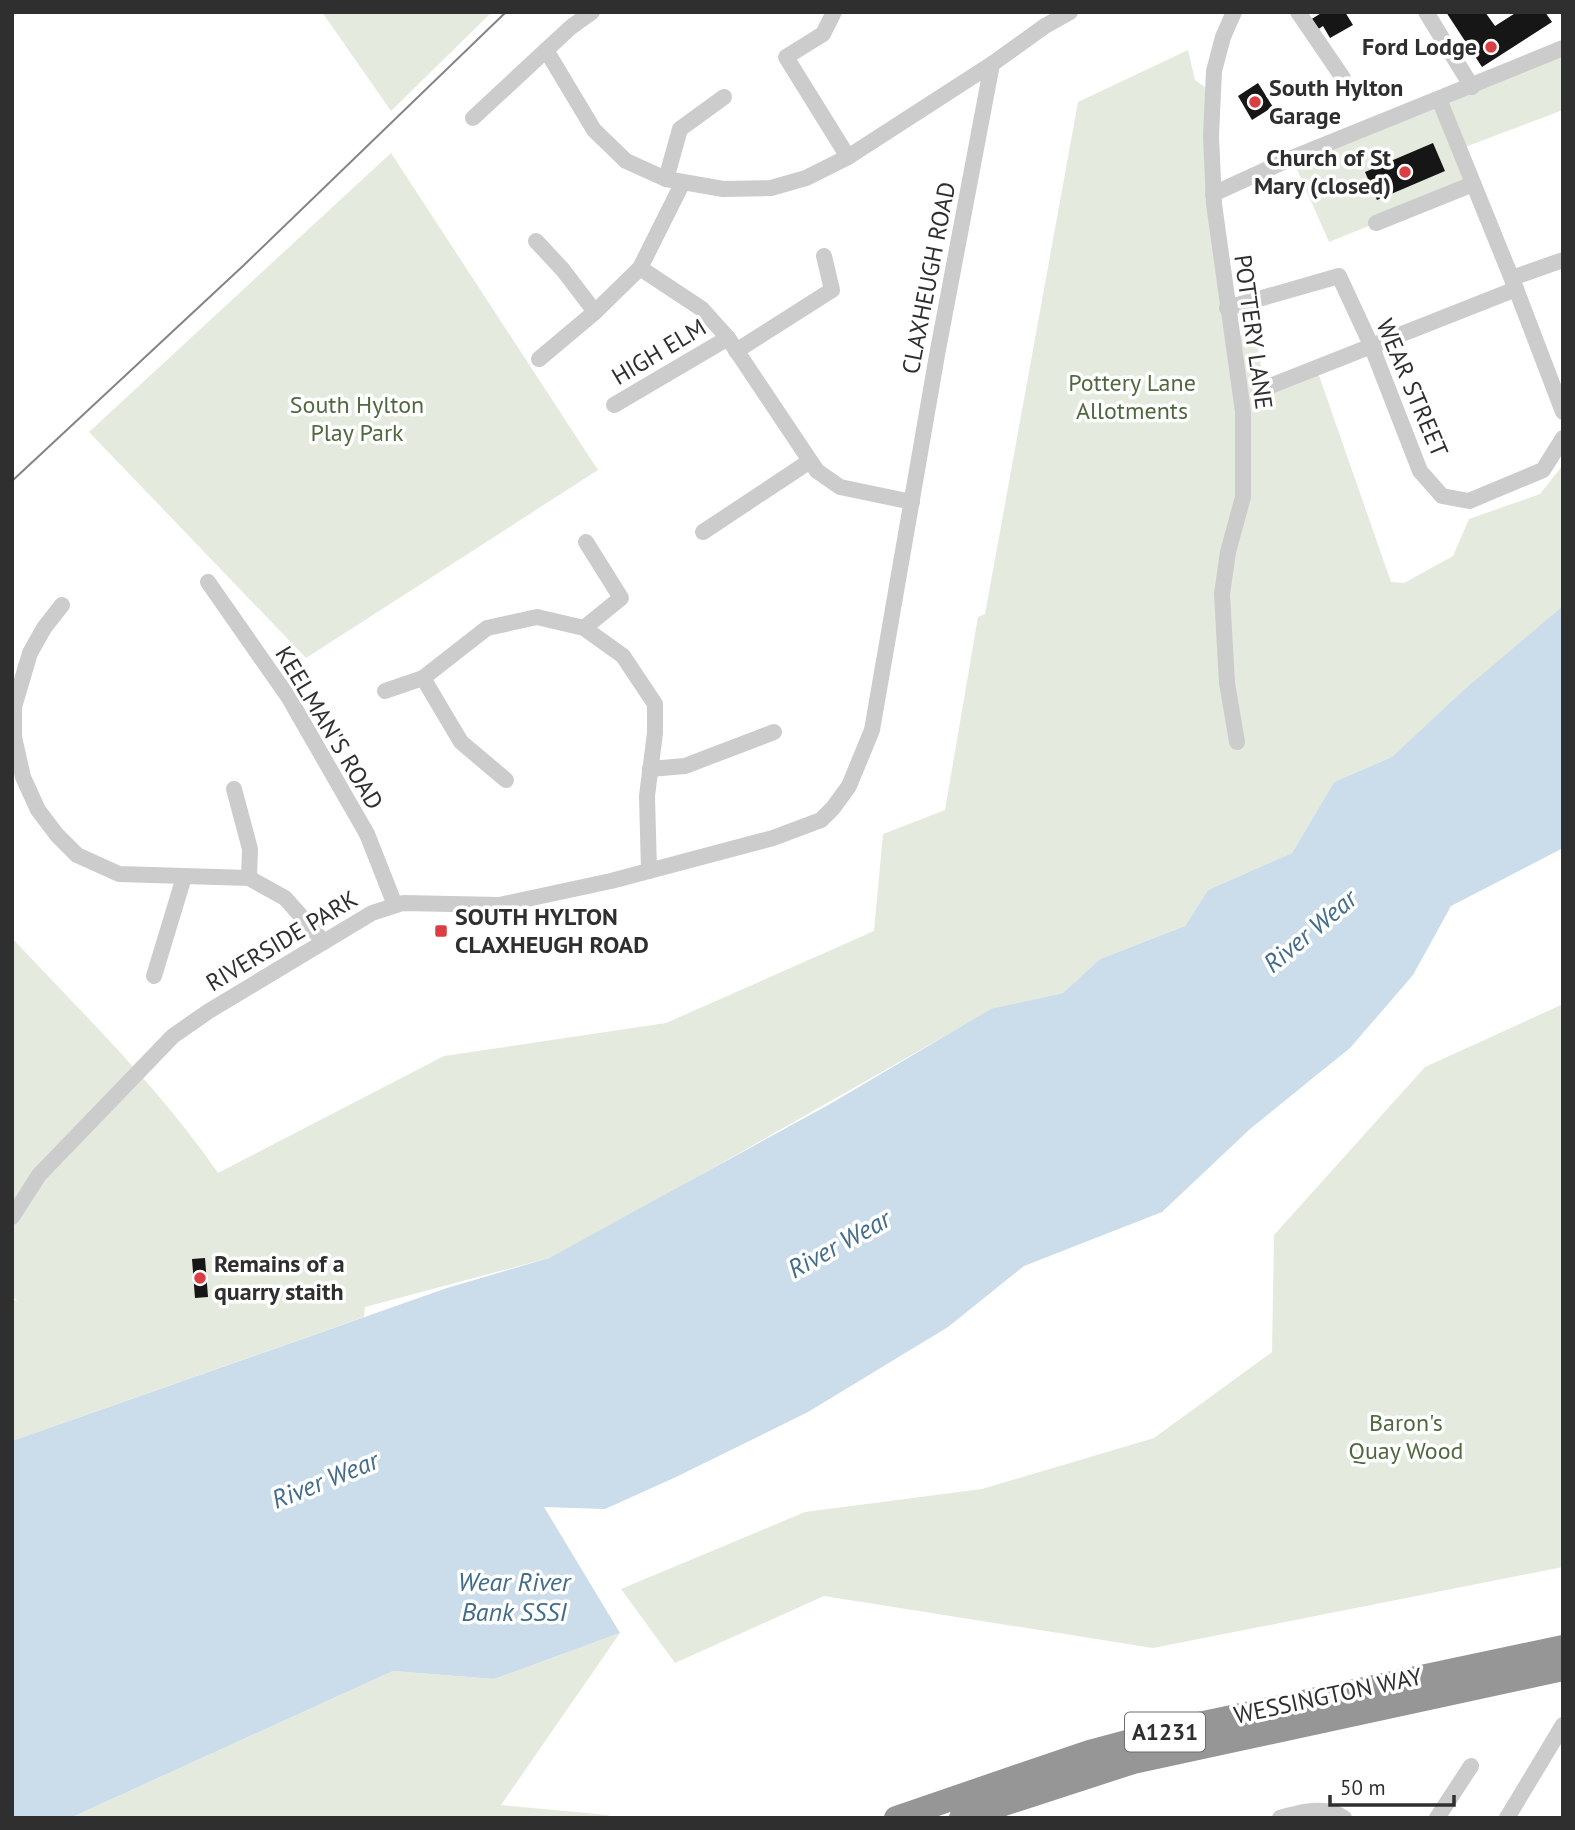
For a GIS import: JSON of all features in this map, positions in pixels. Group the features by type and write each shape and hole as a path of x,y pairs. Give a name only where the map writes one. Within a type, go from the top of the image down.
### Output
{"highway":[{"name":"WESSINGTON WAY","path":"896,1818 1101,1748 1238,1715 1563,1647"},
{"name":"WESSINGTON WAY","path":"961,1818 1132,1762 1563,1669"}],"street":[{"path":"473,118 546,50 592,12"},
{"path":"834,12 822,34 786,57 848,157"},
{"path":"546,50 594,130 626,162 666,179 723,189 771,188 806,178 848,157 1070,12"},
{"name":"POTTERY LANE","path":"1234,12 1223,37 1214,71 1211,136 1213,194 1243,412 1243,497 1228,552 1222,594 1227,683 1237,742"},
{"path":"1298,12 1343,78"},
{"path":"1426,12 1472,87"},
{"path":"1213,194 1292,158 1563,48"},
{"name":"CLAXHEUGH ROAD","path":"821,820 849,786 872,730 937,355 992,64"},
{"path":"666,179 680,129 724,97"},
{"path":"1439,99 1563,412"},
{"path":"539,359 640,268 683,182"},
{"path":"1376,223 1473,184"},
{"path":"536,241 563,270 594,312"},
{"name":"HIGH ELM","path":"614,405 832,290 824,256"},
{"path":"1270,386 1514,284 1563,260"},
{"path":"640,268 702,309 732,345 817,471 840,487 912,502"},
{"name":"WEAR STREET","path":"1227,308 1339,276 1371,345 1420,471 1441,495 1469,501 1543,470 1563,438"},
{"path":"703,532 810,461"},
{"path":"584,628 621,598 586,542"},
{"name":"KEELMAN'S ROAD","path":"208,582 295,709 367,834 395,905"},
{"path":"62,605 44,628 30,653 13,707 14,737 23,777 38,810 57,835 77,855 119,874 250,878 285,898 324,942"},
{"path":"385,691 422,678 487,628 537,617 584,628 623,656 655,704 647,796 649,871"},
{"path":"422,678 461,742 506,780"},
{"path":"650,769 685,766 774,732"},
{"path":"234,789 250,849 250,878"},
{"name":"RIVERSIDE PARK","path":"12,1217 39,1175 173,1036 209,1011 372,913 403,903 499,905 649,871 773,838 821,820"},
{"path":"153,976 184,877"},
{"path":"1507,1818 1563,1725"},
{"path":"1437,1818 1471,1766"},
{"path":"1280,1818 1295,1813 1321,1811 1344,1818"}],"green space":[{"path":"322,12 492,12 391,111"},
{"path":"1563,48 1563,110 1460,149 1473,184 1329,242 1292,158"},
{"name":"Pottery Lane Allotments","path":"1188,50 1195,80 1213,93 1211,136 1232,340 1254,328 1265,387 1316,367 1391,582 1404,583 1453,556 1469,519 1540,494 1563,465 1563,606 1392,757 1334,782 1292,853 1208,890 1185,926 1100,959 1063,993 991,1010 549,1258 365,1307 364,1317 12,1441 12,1298 18,1302 12,1296 12,938 146,1081 218,1173 444,1056 666,1023 874,931 883,834 945,810 978,617 985,614 1078,102"},
{"name":"South Hylton Play Park","path":"391,153 598,470 306,658 89,432"},
{"name":"Baron's Quay Wood","path":"1563,1004 1563,1567 1153,1648 824,1596 675,1663 621,1589 805,1512 982,1489 1154,1438 1272,1352 1274,1235 1425,1067"},
{"path":"620,1633 501,1805 608,1815 612,1818 70,1818 393,1671 494,1679"}],"water":[{"path":"1563,606 1563,848 1451,906 1413,975 1350,1048 1250,1129 1162,1212 1024,1266 948,1327 808,1412 676,1477 605,1509 544,1507 620,1633 494,1679 393,1671 70,1818 12,1818 12,1441 447,1288 549,1258 830,1104 991,1009 1063,993 1100,959 1185,926 1208,890 1292,853 1334,782 1392,757 1465,689"}],"building":[{"path":"1323,12 1345,12 1353,25 1330,38 1323,26 1317,30 1310,20"},
{"name":"Ford Lodge","path":"1446,12 1485,12 1495,26 1517,12 1545,12 1552,22 1482,67"},
{"name":"South Hylton Garage","path":"1258,83 1273,107 1252,120 1238,96"},
{"name":"Church of St Mary (closed)","path":"1433,143 1445,171 1377,200 1365,172"},
{"name":"Remains of a quarry staith","path":"205,1258 208,1297 195,1298 192,1259"}],"tram line":[{"path":"12,481 244,265 506,12"}],"place":[{"name":"Ford Lodge","path":"1491,47"},
{"name":"South Hylton Garage","path":"1255,102"},
{"name":"Church of St Mary (closed)","path":"1405,172"},
{"name":"SOUTH HYLTON CLAXHEUGH ROAD","path":"441,931"},
{"name":"Remains of a quarry staith","path":"200,1278"}],"water label":[{"name":"River Wear","path":"1310,931"},
{"name":"River Wear","path":"839,1244"},
{"name":"River Wear","path":"325,1480"},
{"name":"Wear River Bank SSSI","path":"514,1597"}]}
